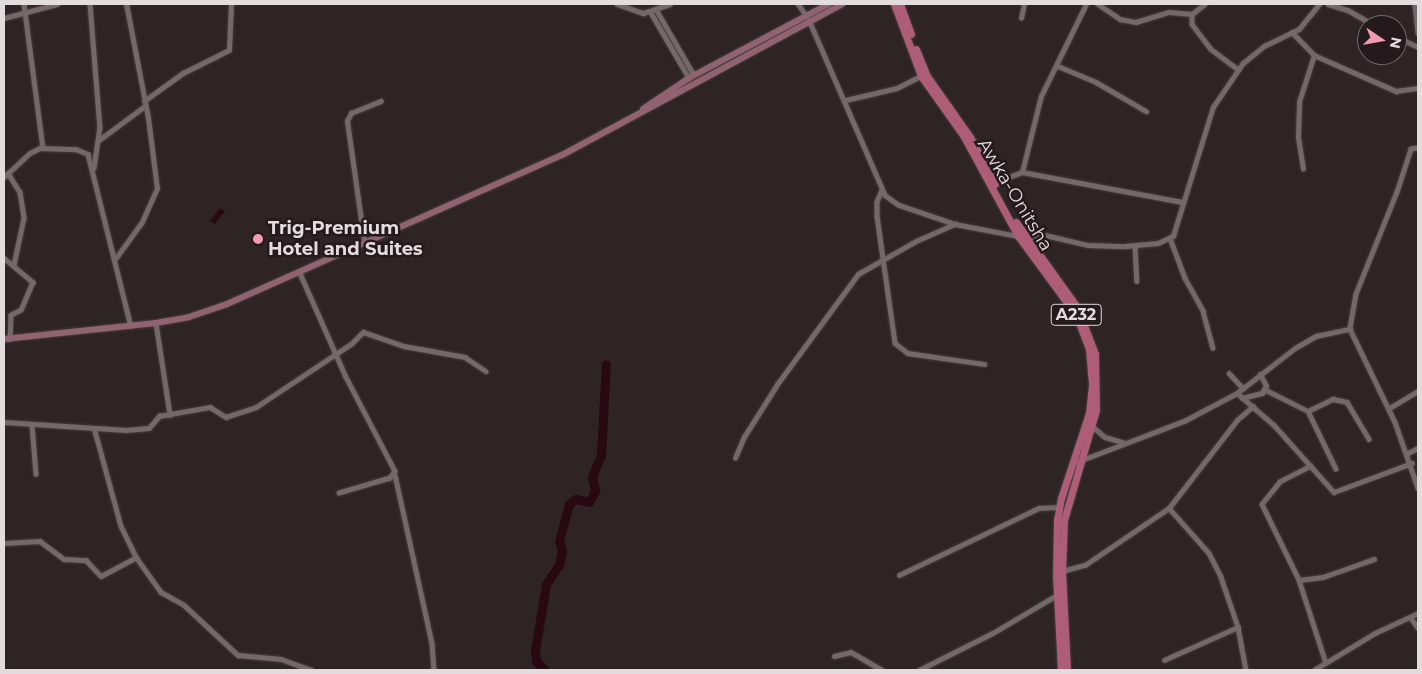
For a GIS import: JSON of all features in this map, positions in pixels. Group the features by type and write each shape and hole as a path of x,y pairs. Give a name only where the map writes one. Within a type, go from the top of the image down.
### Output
{"main road":[{"path":"7,339 131,327 156,323 219,307 364,241 523,174 635,116 808,18 829,4"},
{"path":"635,116 692,76 808,18 842,4"},
{"name":"Awka-Onitsha","path":"894,4 921,76 963,135 1022,237 1077,307 1092,341 1098,382 1083,459 1064,520 1062,571 1067,670"},
{"name":"Awka-Onitsha","path":"900,4 928,76 970,137 1022,237"},
{"name":"Awka-Onitsha","path":"1061,670 1057,595 1060,507 1074,463 1090,424"}],"street":[{"path":"24,4 43,148"},
{"path":"4,18 57,4"},
{"path":"90,4 99,140 94,172"},
{"path":"116,258 142,222 157,189 126,4"},
{"path":"99,140 183,73 229,50 231,4"},
{"path":"617,4 637,13 650,12 670,4"},
{"path":"798,4 808,18 846,100 882,190 899,205 955,224 1022,237 1045,234 1088,245 1135,246 1170,238 1176,229 1183,202 1194,176 1208,116 1238,69 1264,46 1299,29 1319,4"},
{"path":"1021,18 1024,4"},
{"path":"1022,172 1042,96 1086,4"},
{"path":"1098,4 1120,19 1136,22 1169,12 1192,14 1204,4"},
{"path":"1328,4 1348,10 1357,15"},
{"path":"1416,7 1418,33"},
{"path":"656,9 692,76"},
{"path":"650,12 692,76"},
{"path":"1192,14 1192,24 1211,48 1238,69"},
{"path":"1292,32 1314,55 1396,91 1418,88"},
{"path":"1303,169 1298,136 1299,102 1314,55"},
{"path":"1058,66 1096,82 1146,111"},
{"path":"846,100 897,88 921,76"},
{"path":"364,241 347,120 352,113 381,101"},
{"path":"4,177 30,153 43,148 84,151 90,158 101,211 116,258 131,327"},
{"path":"1418,148 1411,149 1397,192 1356,294 1350,329 1408,453 1418,488"},
{"path":"995,182 1022,172 1183,202"},
{"path":"8,173 20,192 24,218 14,265"},
{"path":"882,190 877,202 877,216 894,343 908,353 984,364"},
{"path":"735,458 744,436 778,384 849,284 883,258 955,224"},
{"path":"1170,238 1185,278 1203,311 1213,348"},
{"path":"1135,246 1137,281"},
{"path":"4,258 30,278 33,285 21,310 11,315 7,339"},
{"path":"299,271 337,354 394,466 434,653 434,670"},
{"path":"156,323 170,415"},
{"path":"1074,463 1124,442 1172,427 1237,393 1260,374 1316,336 1350,329"},
{"path":"4,422 32,426 95,430 149,428 159,416 210,407 226,417 248,410 337,354 363,332 368,332 404,346 465,357 486,371"},
{"path":"1229,373 1243,388"},
{"path":"1260,374 1265,381 1264,390"},
{"path":"1242,398 1264,390 1308,411 1336,469"},
{"path":"1388,409 1418,391"},
{"path":"1237,393 1253,406 1337,492 1412,463"},
{"path":"1308,411 1334,399 1347,402 1369,439"},
{"path":"1062,571 1085,565 1168,508 1236,420 1253,406"},
{"path":"1090,424 1105,437 1124,442"},
{"path":"32,426 36,474"},
{"path":"95,430 122,526 136,557 161,592 184,605 238,655 281,659 312,670"},
{"path":"1408,453 1418,448"},
{"path":"1311,466 1280,482 1262,504 1299,580 1324,667"},
{"path":"339,493 395,475"},
{"path":"899,575 1039,508 1060,507"},
{"path":"1168,508 1209,553 1221,577 1238,627 1246,670"},
{"path":"4,543 40,541 64,559 86,560 101,576 136,557"},
{"path":"1299,580 1323,577 1374,560"},
{"path":"919,670 1001,628 1057,595"},
{"path":"1314,670 1324,667 1375,634 1418,613"},
{"path":"1411,618 1418,628"},
{"path":"1164,660 1238,627"},
{"path":"834,656 852,652 882,670"}],"shaded area":[{"path":"220,208 225,211 215,224 210,221"}],"waterway":[{"path":"545,670 536,661 535,650 546,584 559,565 562,551 559,541 569,504 576,499 589,502 595,491 592,477 601,455 606,364"}],"place":[{"name":"Trig-Premium Hotel and Suites","path":"258,239"}]}
